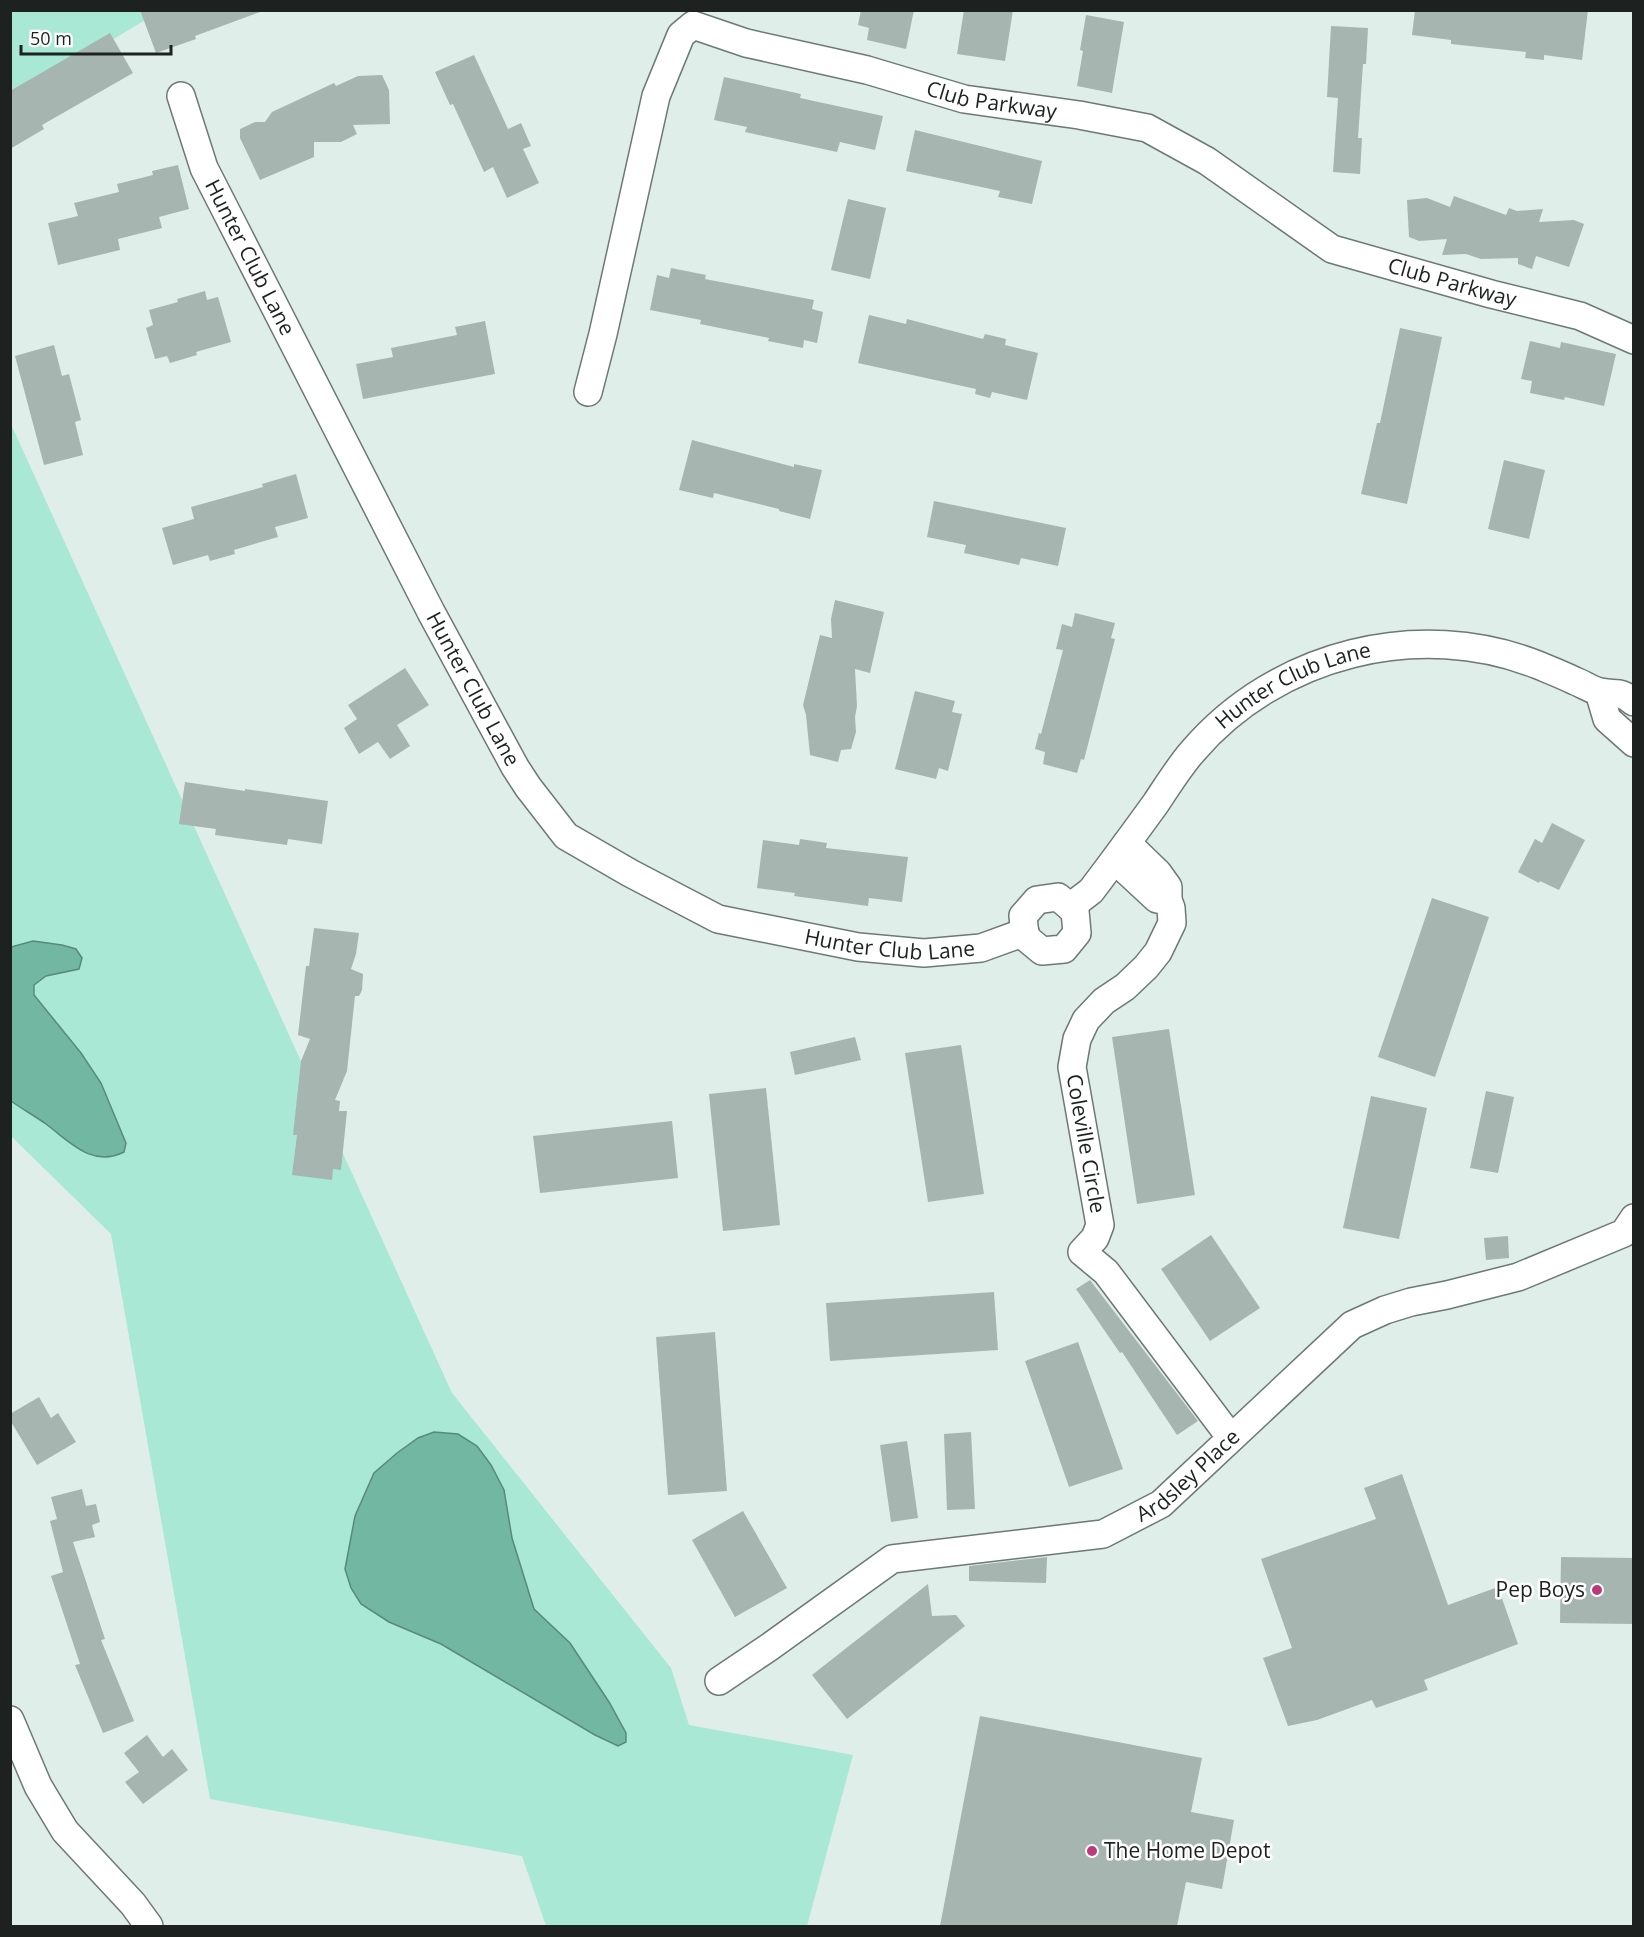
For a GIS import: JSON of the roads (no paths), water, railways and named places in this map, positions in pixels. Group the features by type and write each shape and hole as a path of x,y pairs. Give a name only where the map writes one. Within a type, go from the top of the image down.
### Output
{"street":[{"name":"Club Parkway","path":"588,392 656,96 681,35 693,25 746,43 867,70 964,99 1079,115 1147,128 1207,161 1332,249 1491,294 1580,316 1634,340"},
{"name":"Hunter Club Lane","path":"180,96 204,168 431,612 515,767 566,836 717,920 858,947 924,953 981,948 1025,932"},
{"name":"Hunter Club Lane","path":"1070,907 1091,891 1193,751 1231,713 1278,682 1329,660 1371,648 1410,644 1450,644 1486,648 1521,658 1599,692 1623,694 1634,702"},
{"path":"1599,692 1607,719 1634,744"},
{"name":"Coleville Circle","path":"1121,851 1158,873 1168,887 1172,923 1158,952 1146,967 1086,1020 1077,1040 1072,1067 1100,1225 1095,1238 1082,1252 1106,1272 1231,1438"},
{"path":"1058,897 1075,911 1077,933 1064,949 1042,951 1025,937 1025,932 1023,916 1037,900 1058,897"},
{"name":"Ardsley Place","path":"718,1681 892,1559 1103,1534 1161,1504 1352,1325 1402,1304 1447,1295 1518,1276 1624,1233 1634,1218"},
{"path":"10,1720 38,1786 65,1831 133,1904 149,1926"}],"place":[{"name":"Pep Boys","path":"1597,1590"},
{"name":"The Home Depot","path":"1092,1851"}]}
